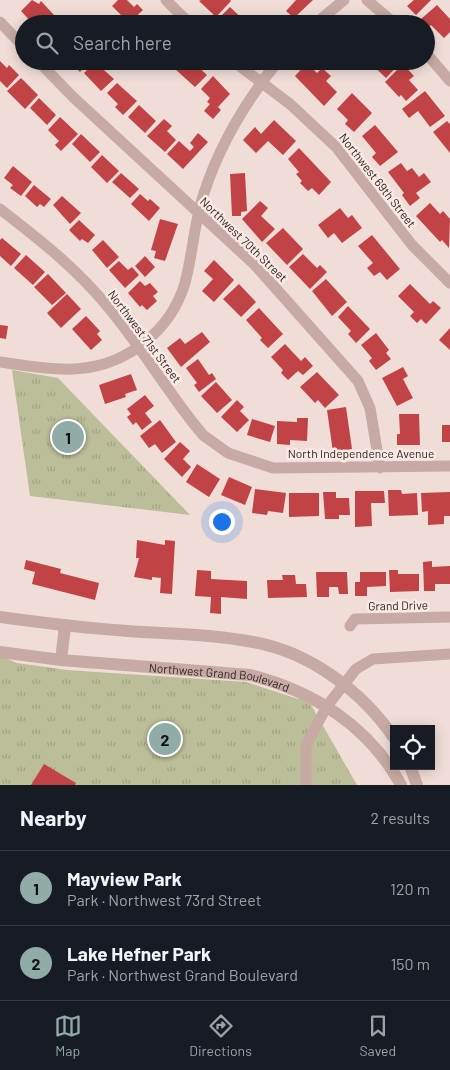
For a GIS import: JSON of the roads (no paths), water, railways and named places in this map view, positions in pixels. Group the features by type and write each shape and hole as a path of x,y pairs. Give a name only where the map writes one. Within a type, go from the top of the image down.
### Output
{"street":[{"path":"166,0 181,15"},
{"path":"325,15 344,0"},
{"path":"367,0 384,15"},
{"path":"0,22 15,38"},
{"path":"435,64 450,82"},
{"name":"Northwest 70th Street","path":"47,70 73,97 255,265 358,381 370,408 380,468"},
{"name":"Northwest 69th Street","path":"244,70 308,119 336,147 412,245 450,284"},
{"path":"0,362 59,370 109,364 138,347 162,326 179,298 184,283 198,213 215,165 234,124 271,70"},
{"name":"Northwest 71st Street","path":"0,209 72,267 108,308 203,435 228,453 273,468"},
{"name":"North Independence Avenue","path":"273,468 450,466"},
{"path":"0,617 65,626 256,642 300,658 342,684 369,706 390,733"},
{"name":"Grand Drive","path":"350,626 355,619 450,618"},
{"path":"61,660 65,626"},
{"name":"Northwest Grand Boulevard","path":"0,652 61,660 250,675 281,684 327,706 354,726 372,744 401,785"},
{"path":"306,785 306,745 327,706 342,684 360,665 374,659 450,654"},
{"path":"411,770 417,785"}],"place":[{"name":"Mayview Park","path":"68,437"},
{"name":"Lake Hefner Park","path":"165,739"}]}
